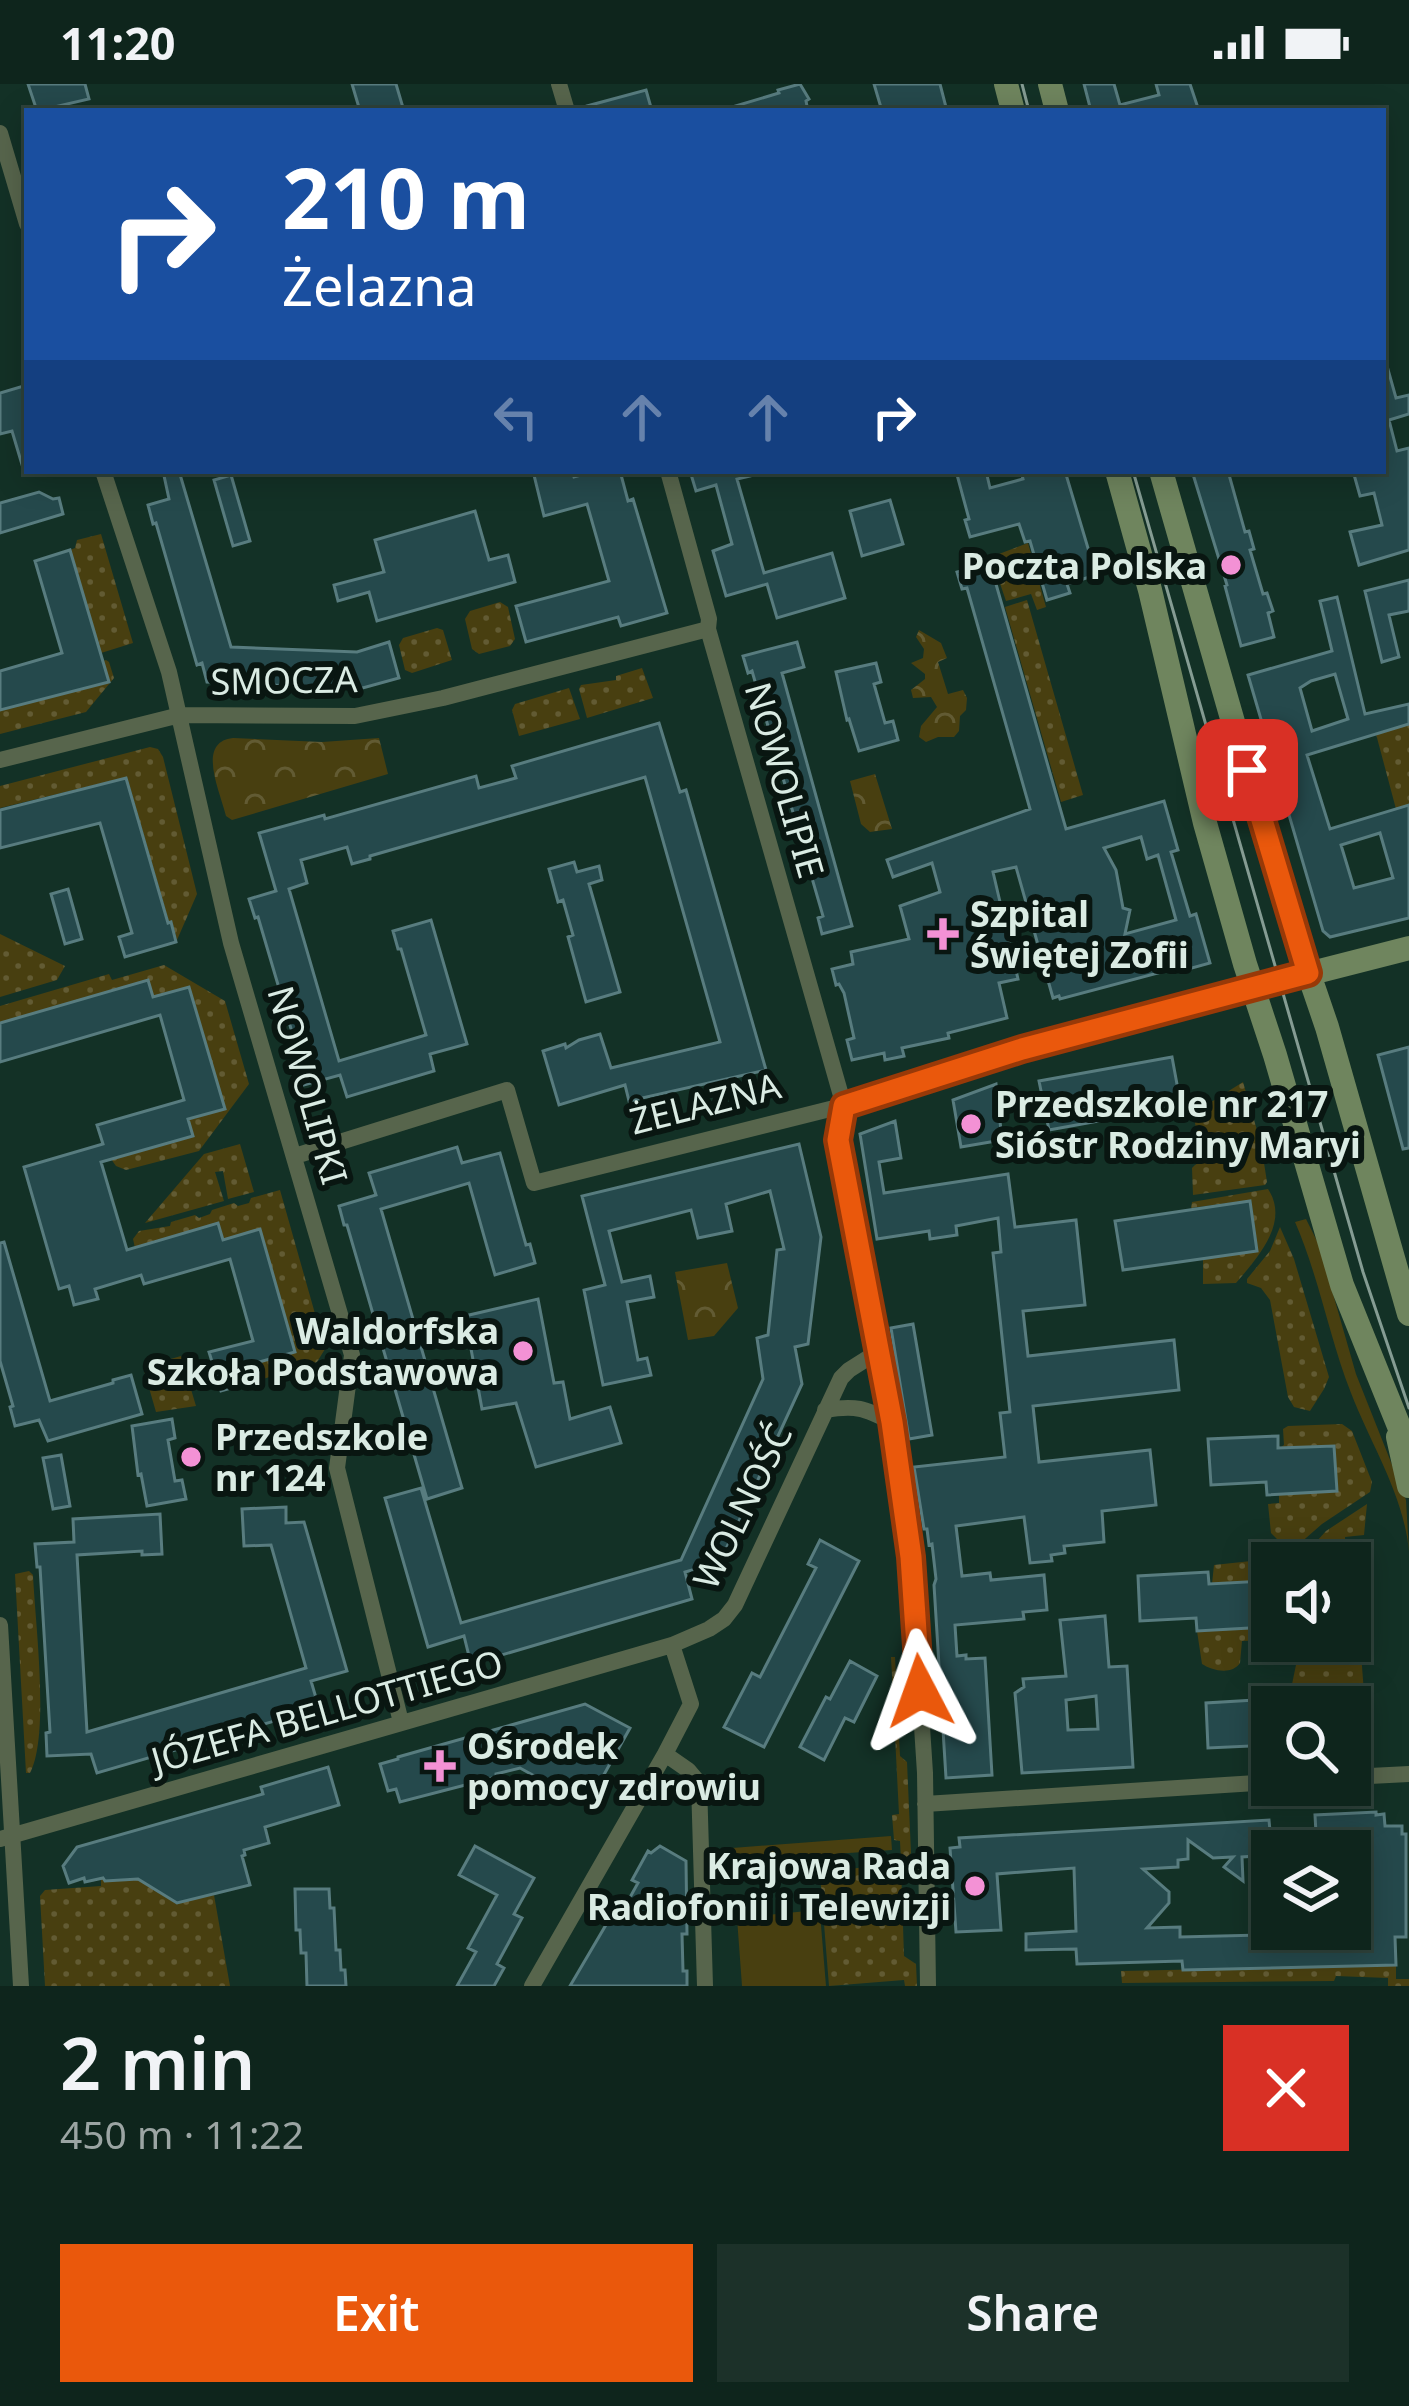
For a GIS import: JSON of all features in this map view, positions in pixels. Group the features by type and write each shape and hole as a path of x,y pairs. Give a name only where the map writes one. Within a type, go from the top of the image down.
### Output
{"main road":[{"path":"1118,474 1209,842 1342,1285 1409,1451"},
{"path":"1162,474 1409,1314"},
{"name":"ŻELAZNA","path":"1253,988 1409,948"},
{"path":"1393,1411 1409,1486"}],"street":[{"path":"0,133 24,214"},
{"name":"NOWOLIPKI","path":"104,474 180,715 232,943 352,1355 337,1468 401,1722"},
{"name":"NOWOLIPIE","path":"669,474 708,629 844,1106 838,1140 892,1422 911,1557 926,1804 928,1986"},
{"name":"SMOCZA","path":"0,760 180,715 356,716 708,629"},
{"name":"ŻELAZNA","path":"295,1156 507,1090 534,1183 844,1106 1022,1049 1253,988"},
{"name":"WOLNOŚĆ","path":"672,1645 709,1629 735,1605 841,1378 879,1351"},
{"name":"WOLNOŚĆ","path":"824,1410 853,1406 892,1422"},
{"path":"0,1624 7,1837 21,1986"},
{"path":"532,1986 691,1704 672,1645"},
{"name":"JÓZEFA BELLOTTIEGO","path":"7,1837 672,1645"},
{"path":"665,1754 699,1783 705,1986"},
{"path":"1371,1777 1409,1774"},
{"path":"926,1804 1251,1783"}],"green space":[{"path":"101,534 133,643 101,653 70,550 77,540"},
{"path":"1028,543 1046,607 1037,610 1031,594 1006,601 991,557"},
{"path":"1027,600 1083,795 1061,802 1005,607"},
{"path":"500,602 508,607 515,639 510,646 479,654 472,649 465,619 470,611"},
{"path":"443,630 452,660 412,673 405,670 399,645 403,638"},
{"path":"919,630 941,643 947,658 938,662 948,694 963,690 967,698 954,737 926,742 919,737 921,726 937,707 931,697 913,698 911,690 925,679 911,663 923,658 924,649 916,637"},
{"path":"106,660 114,678 86,712 0,734 0,710 109,683"},
{"path":"642,668 653,698 587,718 581,685 616,680 616,676"},
{"path":"569,688 580,719 519,736 512,710 515,704"},
{"path":"1409,724 1409,805 1396,809 1376,734"},
{"path":"379,738 388,774 232,820 226,816 213,758 222,741 322,742"},
{"path":"150,747 163,757 197,894 177,940 127,777 0,808 0,786"},
{"path":"875,774 892,829 870,832 861,824 850,781"},
{"path":"0,934 65,966 57,980 0,997"},
{"path":"164,965 225,1001 249,1084 199,1151 126,1170 111,1159 193,1136 188,1119 224,1108 190,987 153,997 148,980 0,1023 0,1006 109,974 112,980"},
{"path":"1243,1082 1267,1182 1193,1195 1192,1168 1214,1154 1212,1140 1198,1138 1194,1118 1200,1109"},
{"path":"240,1144 254,1192 228,1199 223,1171 215,1172 224,1201 145,1223 204,1154"},
{"path":"1268,1189 1275,1214 1262,1251 1236,1283 1203,1284 1203,1259 1258,1250 1251,1200 1191,1208 1192,1202"},
{"path":"280,1190 325,1349 317,1362 263,1379 259,1362 294,1352 260,1230 223,1240 135,1248 133,1239 139,1231 170,1226 195,1215 199,1218"},
{"path":"1306,1219 1319,1245 1356,1374 1406,1500 1409,1552 1394,1490 1351,1393 1295,1222"},
{"path":"1280,1227 1329,1377 1310,1411 1294,1407 1288,1397 1270,1300 1261,1288 1247,1283"},
{"path":"727,1263 738,1308 714,1336 688,1340 675,1272"},
{"path":"181,1356 196,1406 156,1412 143,1367"},
{"path":"1342,1424 1352,1431 1372,1482 1370,1492 1301,1542 1280,1542 1271,1533 1268,1504 1279,1503 1279,1495 1337,1491 1335,1445 1281,1447 1283,1429"},
{"path":"1367,1504 1364,1535 1345,1537 1345,1542 1316,1542"},
{"path":"1251,1561 1251,1582 1212,1584 1214,1565"},
{"path":"29,1571 33,1575 40,1706 36,1756 26,1773 15,1574"},
{"path":"1251,1612 1251,1641 1242,1641 1240,1663 1232,1669 1202,1664 1197,1631"},
{"path":"891,1657 895,1657 900,1756 907,1762 911,1853 901,1866 904,1956 916,1964 917,1986 905,1986 904,1980 829,1986 820,1874 901,1861 892,1815 899,1814"},
{"path":"1297,1662 1362,1662 1363,1686 1292,1686"},
{"path":"891,1836 892,1850 733,1861 732,1848"},
{"path":"103,1878 138,1879 177,1903 214,1895 230,1986 45,1986 40,1896 45,1890 101,1886"},
{"path":"820,1913 826,1986 742,1986 737,1918"},
{"path":"1396,1965 1396,1979 1409,1979 1409,1986 1388,1986 1388,1978 1336,1976 1334,1981 1122,1983 1121,1971"}],"building":[{"path":"28,84 85,84 89,99 36,108"},
{"path":"352,84 396,84 403,108 359,108"},
{"path":"800,84 809,99 807,108 732,108 779,93"},
{"path":"874,84 940,84 946,108 881,108"},
{"path":"1084,84 1114,84 1120,105 1159,95 1156,84 1190,84 1198,108 1090,108"},
{"path":"646,90 651,108 587,108"},
{"path":"1386,366 1396,398 1409,395 1409,414 1389,420 1397,451 1409,448 1409,550 1359,565 1350,532 1382,525 1374,493 1360,496 1354,474 1386,474"},
{"path":"24,386 24,468 12,431 0,434 0,393"},
{"path":"164,474 180,474 231,647 357,652 389,642 399,678 359,689 207,682 202,663 197,665 148,505 169,499"},
{"path":"534,474 621,474 628,501 633,499 667,613 621,626 618,617 526,642 516,606 609,581 587,504 544,516"},
{"path":"691,474 750,474 737,479 764,573 832,553 845,598 777,618 767,584 726,596 713,551 732,544 716,485 696,491"},
{"path":"957,474 987,474 990,488 1023,479 1022,474 1066,474 1096,575 1067,584 1070,593 1047,600 1030,541 1025,542 1019,524 970,537 965,520 969,519"},
{"path":"1193,474 1229,474 1245,532 1249,531 1263,594 1267,593 1273,611 1268,613 1274,637 1241,646"},
{"path":"231,475 250,541 233,546 214,480"},
{"path":"39,492 59,498 63,514 0,533 0,503"},
{"path":"890,500 903,544 862,556 850,511"},
{"path":"475,511 489,560 508,555 515,582 377,621 369,592 338,601 334,585 384,572 375,540"},
{"path":"70,550 109,682 0,710 0,671 62,653 35,561"},
{"path":"987,564 996,584 1066,829 1164,801 1178,850 1171,852 1210,963 1053,998 1016,867 993,872 1018,979 999,983 1007,1018 902,1048 904,1056 885,1060 884,1053 852,1060 847,1040 854,1038 844,993 832,969 853,964 851,952 909,939 900,906 940,892 932,863 893,877 887,860 1030,809 967,588 962,589 957,572","holes":["1141,837 1147,859 1158,855 1176,920 1125,934 1130,910 1123,908 1116,870 1104,848"]},
{"path":"1409,580 1409,611 1389,615 1399,657 1382,662 1365,591"},
{"path":"1337,597 1365,714 1409,704 1409,724 1307,755 1330,829 1409,805 1409,918 1330,937 1323,931 1248,675 1332,651 1320,601","holes":["1335,674 1348,719 1312,731 1300,688","1380,833 1393,878 1354,888 1341,845"]},
{"path":"797,642 804,667 782,673 852,926 822,934 818,918 823,916 752,671 748,673 743,656"},
{"path":"876,663 881,682 874,684 885,723 893,721 898,740 859,751 836,672"},
{"path":"659,723 680,792 686,790 766,1070 629,1101 625,1085 559,1105 543,1051 565,1044 566,1048 600,1034 611,1068 720,1042 645,777 352,864 347,847 301,860 307,883 289,889 339,1061 426,1035 393,931 431,920 467,1044 430,1054 434,1071 347,1097 340,1075 304,1085 249,899 276,891 259,833 476,776 479,788 516,778 512,766"},
{"path":"126,778 176,942 125,957 119,937 132,933 100,823 0,848 0,810"},
{"path":"574,862 577,872 599,866 602,880 589,884 620,992 586,1002 568,937 573,935 549,869"},
{"path":"68,889 82,939 65,944 51,894"},
{"path":"148,980 153,997 189,987 225,1109 188,1119 193,1136 101,1162 127,1250 218,1223 223,1240 260,1229 295,1352 259,1362 263,1379 221,1391 209,1352 253,1341 230,1259 144,1284 141,1275 95,1289 98,1299 74,1305 69,1286 59,1289 24,1167 103,1144 97,1125 184,1100 160,1015 0,1062 0,1023"},
{"path":"1409,1047 1409,1148 1403,1149 1378,1055"},
{"path":"1172,1057 1181,1106 1049,1130 1039,1081"},
{"path":"996,1084 1002,1140 961,1147 953,1100"},
{"path":"895,1121 901,1158 879,1162 884,1193 1008,1174 1015,1227 1076,1220 1085,1305 1023,1311 1028,1356 1174,1340 1179,1390 1033,1406 1039,1462 1150,1450 1156,1505 1102,1511 1104,1542 1064,1546 1065,1553 1051,1555 1052,1561 1030,1563 1024,1517 956,1526 962,1576 990,1573 991,1580 1044,1575 1047,1610 1023,1612 1024,1619 955,1625 957,1656 985,1658 992,1775 946,1778 936,1579 914,1467 1005,1457 1000,1413 1010,1412 993,1253 1001,1252 998,1218 956,1226 957,1235 930,1239 929,1231 877,1239 860,1134"},
{"path":"799,1144 821,1237 808,1344 795,1347 802,1384 720,1562 685,1572 692,1599 471,1664 464,1636 428,1647 385,1498 421,1488 461,1623 681,1560 763,1379 757,1338 768,1335 777,1250 784,1249 770,1191 726,1204 732,1231 698,1238 691,1210 609,1231 622,1282 650,1276 654,1297 627,1302 638,1360 647,1358 651,1375 603,1385 584,1290 605,1285 582,1196"},
{"path":"457,1147 462,1163 500,1153 535,1263 495,1275 469,1183 381,1209 462,1488 427,1499 339,1206 376,1195 369,1173"},
{"path":"1250,1201 1257,1251 1123,1270 1115,1221"},
{"path":"4,1242 50,1401 131,1375 142,1414 48,1441 39,1420 15,1426 0,1361 0,1243"},
{"path":"538,1299 554,1383 563,1382 570,1419 610,1407 621,1443 536,1467 516,1403 482,1409 465,1316"},
{"path":"913,1324 932,1435 909,1439 891,1328"},
{"name":"Przedszkole nr 124","path":"172,1419 175,1438 168,1440 175,1481 182,1480 186,1499 147,1506 132,1426"},
{"path":"1278,1436 1278,1448 1334,1446 1337,1491 1267,1495 1266,1482 1211,1485 1208,1439"},
{"path":"61,1455 70,1506 53,1509 43,1458"},
{"path":"286,1507 286,1523 304,1522 347,1671 311,1681 319,1708 97,1773 91,1754 47,1756 46,1733 50,1732 35,1544 74,1542 73,1519 160,1514 162,1554 77,1555 87,1732 306,1668 271,1545 244,1546 242,1509"},
{"path":"820,1540 859,1561 764,1747 724,1727 752,1673 760,1677 816,1568 808,1564"},
{"path":"1208,1572 1209,1584 1251,1582 1251,1628 1197,1631 1196,1618 1140,1621 1138,1576"},
{"path":"1105,1616 1109,1667 1127,1666 1133,1767 1022,1773 1015,1693 1024,1687 1023,1679 1066,1676 1060,1620","holes":["1096,1696 1098,1729 1068,1730 1066,1700"]},
{"path":"850,1661 877,1676 854,1722 845,1718 824,1760 800,1747"},
{"path":"1251,1700 1251,1746 1208,1748 1206,1703"},
{"path":"585,1704 630,1728 587,1805 520,1768 400,1802 396,1789 388,1791 380,1764"},
{"path":"328,1767 339,1805 265,1827 269,1843 244,1850 242,1856 250,1885 177,1903 138,1879 85,1882 84,1878 69,1883 63,1866 77,1847 263,1794 261,1787"},
{"path":"1376,1812 1384,1814 1385,1826 1402,1826 1406,1834 1406,1937 1395,1937 1396,1965 1183,1970 1182,1961 1077,1964 1076,1949 1026,1950 1026,1934 1076,1931 1074,1868 997,1874 1001,1930 956,1932 950,1848 960,1847 959,1838 1269,1820 1270,1830 1251,1830 1251,1856 1242,1857 1243,1881 1224,1867 1233,1857 1213,1858 1188,1840 1188,1859 1178,1860 1178,1867 1143,1869 1169,1892 1169,1903 1147,1928 1180,1927 1180,1937 1251,1935 1251,1950 1371,1950 1371,1830 1316,1830 1315,1815"},
{"path":"475,1846 534,1878 514,1914 522,1918 497,1964 504,1968 494,1986 457,1986 476,1952 468,1948 497,1895 459,1875"},
{"path":"660,1846 686,1861 687,1934 682,1934 687,1986 570,1986 613,1913 619,1917 638,1883 632,1880 648,1851"},
{"path":"295,1889 329,1889 336,1950 340,1950 346,1986 307,1986 306,1953 301,1953 300,1930 296,1930"}],"tram line":[{"path":"1022,84 1028,108"},
{"path":"1134,474 1363,1272 1409,1408"}],"place":[{"name":"Poczta Polska","path":"1231,565"},
{"name":"Szpital Świętej Zofii","path":"943,934"},
{"name":"Przedszkole nr 217 Sióstr Rodziny Maryi","path":"971,1124"},
{"name":"Waldorfska Szkoła Podstawowa","path":"523,1351"},
{"name":"Przedszkole nr 124","path":"191,1457"},
{"name":"Ośrodek pomocy zdrowiu","path":"440,1766"},
{"name":"Krajowa Rada Radiofonii i Telewizji","path":"975,1886"}],"route":[{"path":"920,1691 911,1557 892,1422 838,1140 844,1106 1022,1049 1308,973 1247,770"}]}
